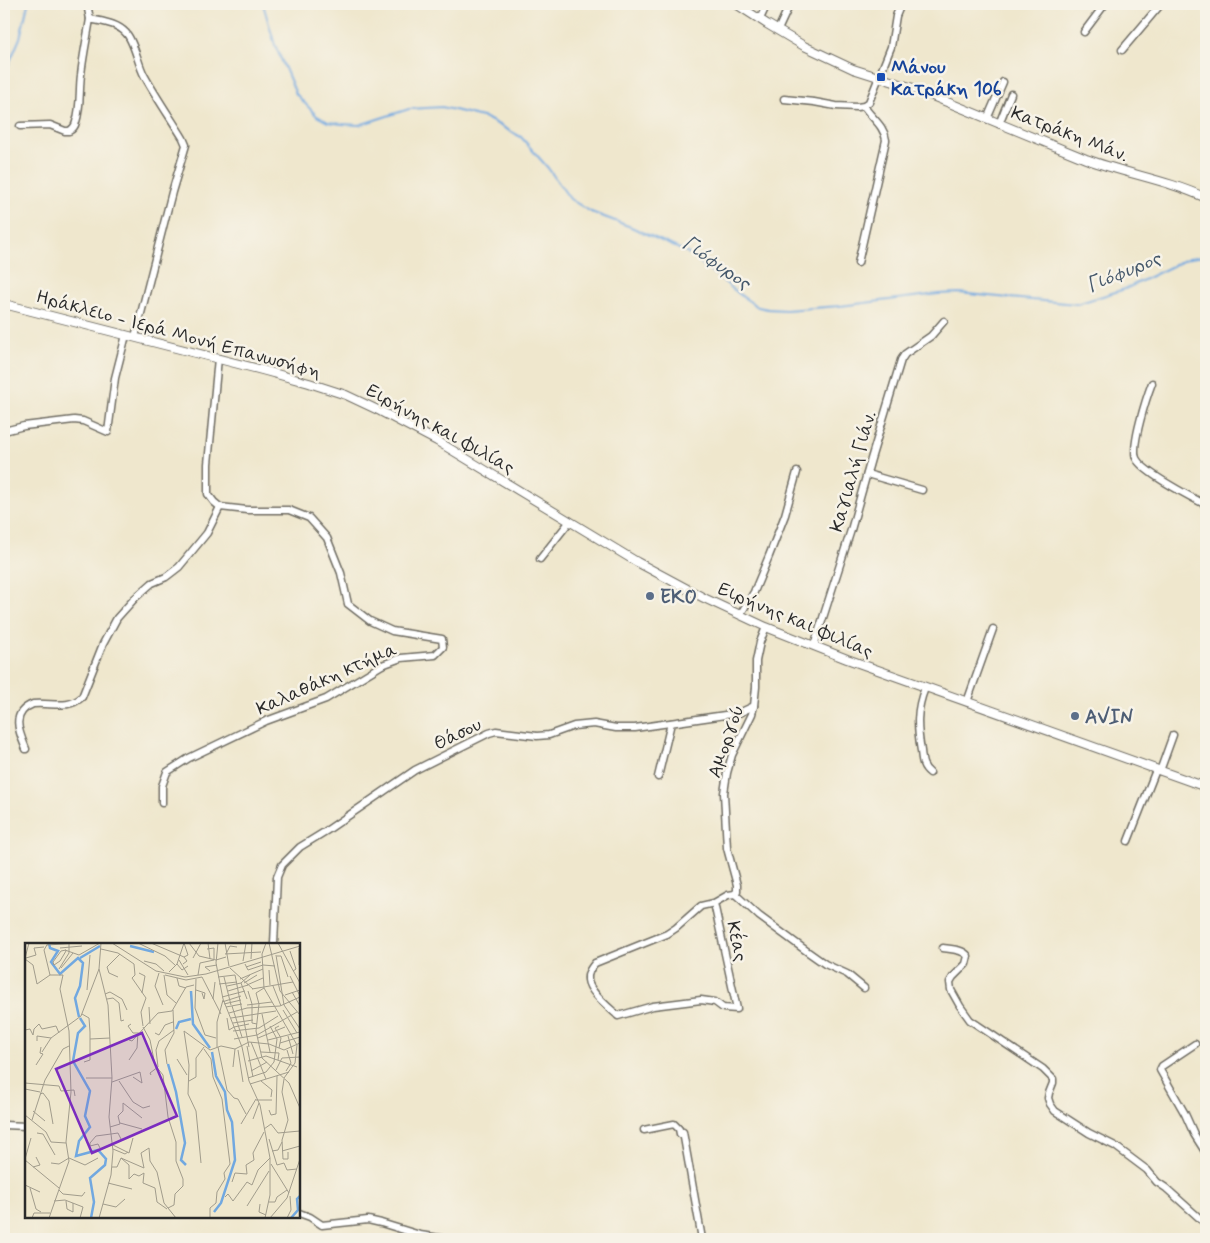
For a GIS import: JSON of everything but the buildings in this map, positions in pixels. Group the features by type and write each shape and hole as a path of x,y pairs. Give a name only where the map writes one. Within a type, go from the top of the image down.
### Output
{"street":[{"path":"20,126 50,125 64,131 69,131 76,124 80,76 90,19 87,4"},
{"name":"Κατράκη Μάν.","path":"736,4 778,30 853,69 913,88 1086,160 1171,184 1206,198"},
{"path":"760,19 767,4"},
{"path":"778,30 790,4"},
{"path":"784,99 857,107 864,106 869,102 890,48 896,16 901,4"},
{"path":"1084,32 1106,4"},
{"path":"1122,50 1161,4"},
{"path":"90,19 114,24 128,34 144,75 186,145 135,337"},
{"path":"987,119 1003,82"},
{"path":"998,124 1012,94"},
{"path":"858,263 886,140 884,130 864,106"},
{"name":"Ηράκλειο - Ιερά Μονή Επανωσήφη","path":"4,304 218,358 308,382 346,395"},
{"name":"Καγιαλή Γιάν.","path":"814,646 851,530 901,360 905,354 931,336 944,320"},
{"path":"4,431 24,426 74,420 83,421 108,432 114,378 126,335"},
{"path":"26,749 17,723 21,713 33,704 70,704 78,701 82,697 103,644 117,618 152,583 166,578 179,567 207,533 220,506 208,494 208,464 218,358"},
{"path":"1152,382 1137,435 1136,457 1139,463 1150,472 1206,505"},
{"name":"Ειρήνης και Φιλίας","path":"346,395 380,410 417,430 668,579 740,615 814,646 925,688 1206,788"},
{"path":"740,615 754,592 769,556 785,514 797,472"},
{"path":"867,474 922,490"},
{"name":"Καλαθάκη κτήμα","path":"162,803 162,786 167,772 189,758 266,721 326,699 382,665 401,658 435,655 443,647 442,639 392,631 370,621 348,604 341,574 327,538 309,518 289,510 247,510 220,506"},
{"path":"540,559 570,521"},
{"name":"Αμοργού","path":"735,894 738,885 727,848 724,793 732,755 752,714 756,687 756,661 766,626"},
{"path":"967,702 993,629"},
{"path":"925,688 919,706 917,729 924,767 930,773"},
{"name":"Θάσου","path":"274,943 277,877 282,865 300,847 415,770 489,733 496,731 536,736 548,735 574,726 594,724 616,728 635,728 739,713 754,706"},
{"path":"658,777 672,723"},
{"path":"1128,841 1173,735"},
{"path":"735,894 759,916 808,952 825,964 847,974 864,988"},
{"name":"Κέας","path":"714,903 738,1009 723,1008 714,1002 701,1000 653,1006 618,1016 590,988 587,979 590,969 595,963 667,934 701,906 735,894"},
{"path":"943,948 966,952 968,956 966,964 950,982 951,990 960,1006 970,1020 1043,1069 1053,1079 1048,1098 1055,1111 1089,1133 1115,1146 1147,1170 1160,1185 1166,1188 1206,1224"},
{"path":"1195,1044 1162,1066 1160,1070 1206,1153"},
{"path":"644,1130 674,1124 680,1134 683,1132 702,1239"},
{"path":"4,1125 25,1126"},
{"path":"300,1213 322,1224 368,1220 420,1235 446,1239"}],"waterway":[{"name":"Γιόφυρος","path":"4,75 20,38 28,4"},
{"name":"Γιόφυρος","path":"263,4 275,45 296,94 317,116 328,122 359,125 409,109 442,107 486,118 521,137 548,168 570,199 591,212 631,227 686,252 758,307 786,310 959,293 1077,304 1125,289 1189,258 1206,256"}],"place":[{"name":"Μάνου Κατράκη 106","path":"881,77"},
{"name":"EKO","path":"650,596"},
{"name":"AVIN","path":"1075,716"}]}
